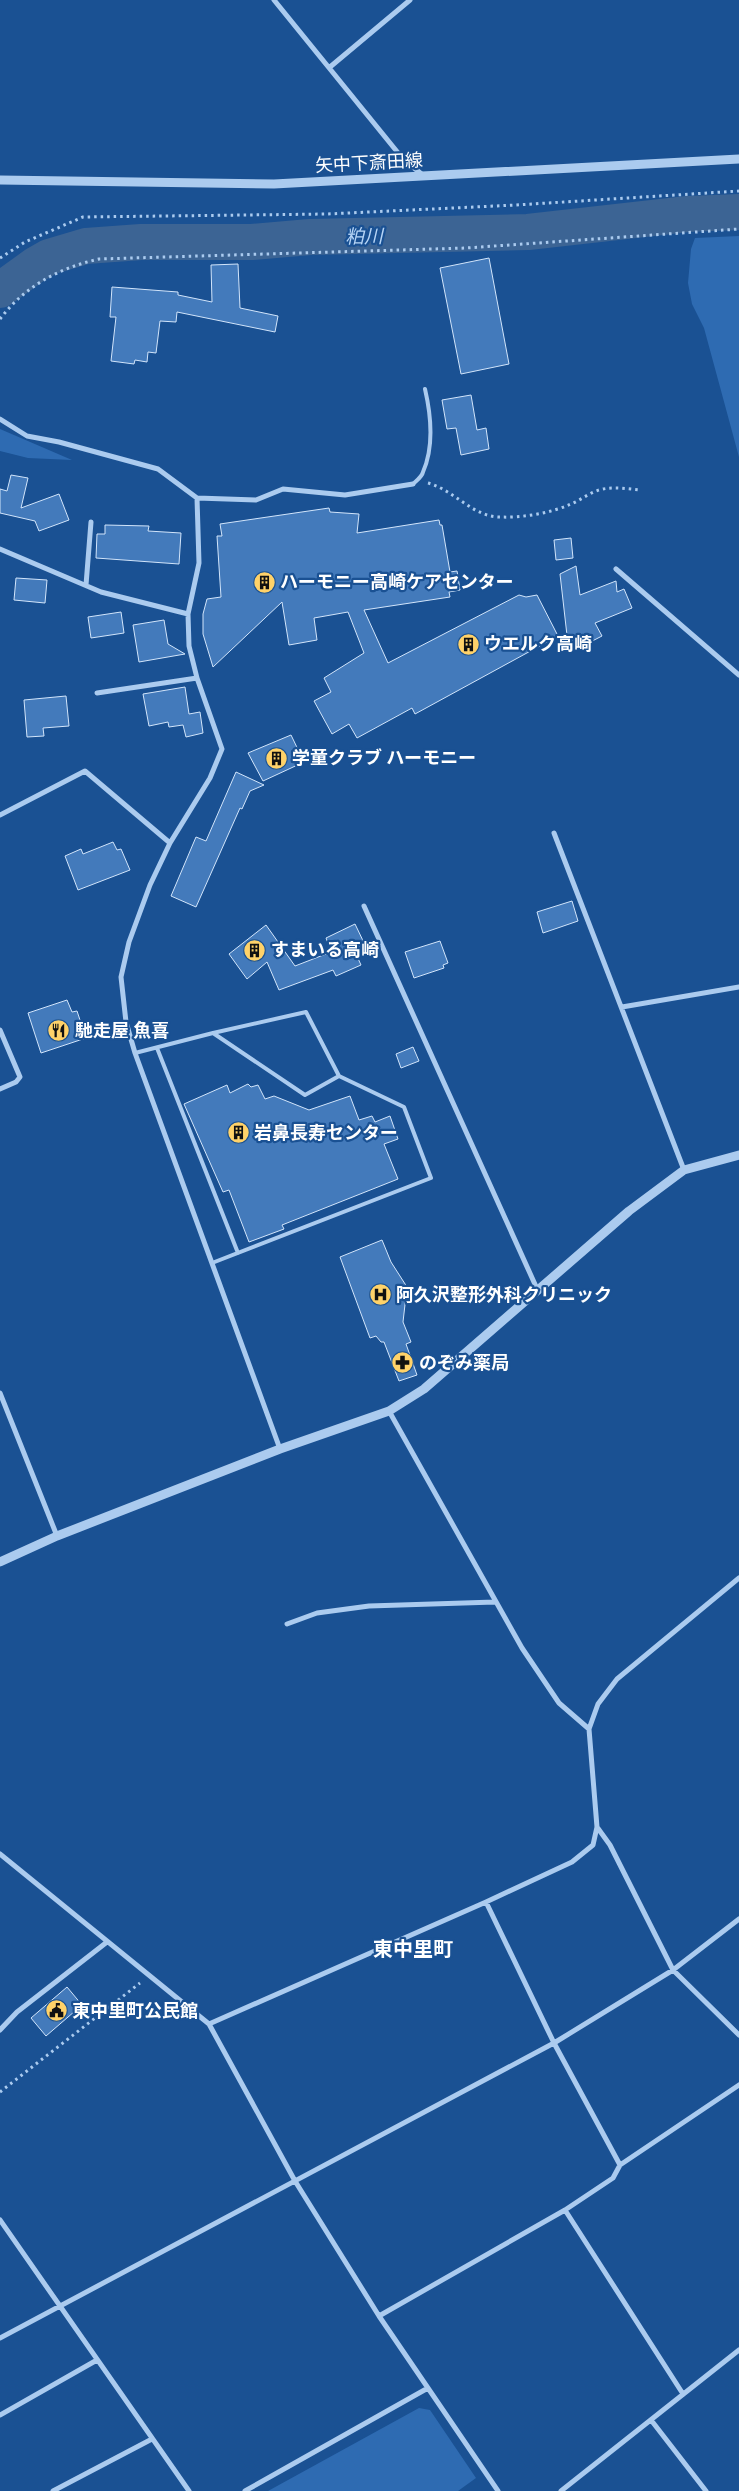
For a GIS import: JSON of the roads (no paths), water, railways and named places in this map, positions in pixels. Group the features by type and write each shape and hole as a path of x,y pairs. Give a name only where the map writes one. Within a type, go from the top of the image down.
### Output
{"street":[{"path":"274,0 403,159 425,177"},
{"path":"330,67 410,0"},
{"name":"矢中下斎田線","path":"0,180 274,184 739,159"},
{"path":"0,419 27,436 59,442 158,469 197,498 256,500 283,489 345,495 413,484"},
{"path":"197,498 199,563 188,614 189,646 196,678 222,748 210,778 170,843 150,885 129,942 120,977 126,1022 134,1054 280,1449"},
{"path":"86,585 91,522"},
{"path":"0,549 101,592 188,614"},
{"path":"616,569 739,675"},
{"path":"96,693 196,678"},
{"path":"0,815 86,771 170,843"},
{"path":"554,833 684,1170"},
{"path":"364,906 538,1291"},
{"path":"622,1008 739,987"},
{"path":"0,1030 20,1076 16,1082 0,1089"},
{"path":"0,1562 57,1536 280,1449 389,1411 424,1389 629,1211 684,1170 739,1155"},
{"path":"0,1393 57,1536"},
{"path":"389,1411 522,1648 559,1703 589,1729"},
{"path":"209,2024 572,1862 593,1845 597,1827 589,1729 598,1704 617,1679 739,1578"},
{"path":"287,1624 318,1613 369,1606 496,1602"},
{"path":"597,1827 610,1845 673,1970 739,2035"},
{"path":"0,1854 209,2024 295,2181 379,2316 498,2491"},
{"path":"486,1902 554,2043 620,2165"},
{"path":"0,2338 554,2043 673,1970 739,1919"},
{"path":"0,2030 17,2012 108,1942"},
{"path":"379,2316 565,2210 613,2178 620,2165 739,2085"},
{"path":"565,2210 683,2394"},
{"path":"0,2220 189,2491"},
{"path":"561,2491 739,2350"},
{"path":"0,2415 97,2360"},
{"path":"245,2491 428,2388"},
{"path":"651,2420 706,2491"},
{"path":"53,2491 152,2439"}],"lane":[{"path":"413,484 423,474 429,447 431,414 425,389"},
{"path":"134,1054 213,1033 306,1012 339,1076 404,1108 431,1178 212,1263"},
{"path":"213,1033 304,1095 339,1076"},
{"path":"156,1048 238,1252"}],"waterway":[{"name":"粕川","path":"0,290 49,257 86,246 141,242 252,242 310,237 528,232 688,214 739,212"}],"place":[{"name":"ハーモニー高崎ケアセンター","path":"264,582"},
{"name":"ウエルク高崎","path":"468,644"},
{"name":"学童クラブ ハーモニー","path":"276,758"},
{"name":"すまいる高崎","path":"255,950"},
{"name":"馳走屋 魚喜","path":"59,1031"},
{"name":"岩鼻長寿センター","path":"238,1133"},
{"name":"阿久沢整形外科クリニック","path":"380,1295"},
{"name":"のぞみ薬局","path":"403,1363"},
{"name":"東中里町公民館","path":"56,2011"}],"district":[{"name":"東中里町","path":"413,1949"}]}
